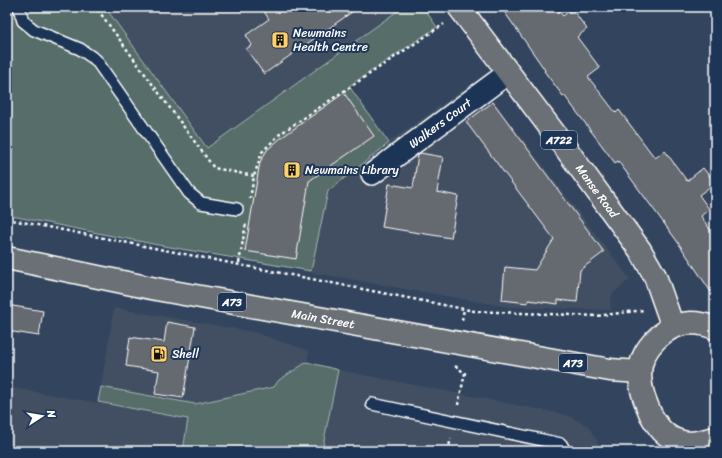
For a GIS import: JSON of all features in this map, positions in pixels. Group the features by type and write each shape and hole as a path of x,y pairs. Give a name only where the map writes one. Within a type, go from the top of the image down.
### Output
{"main road":[{"name":"Manse Road","path":"461,9 640,250 655,276 670,317"},
{"name":"Main Street","path":"7,258 156,289 610,370 640,372"},
{"path":"703,444 679,441 666,435 656,424 641,392 640,372 647,348 659,336 670,317 715,328"}],"street":[{"name":"Walkers Court","path":"372,174 508,73"}],"lane":[{"path":"19,7 23,21 34,30 80,49 96,60 189,193 201,203 237,209"},
{"path":"372,404 561,444 565,451"}],"path":[{"path":"86,7 98,10 214,168 254,176"},
{"path":"249,205 254,176 262,152 280,134 461,9"},
{"path":"7,219 239,263 306,278 474,311 596,316 670,317"},
{"path":"239,263 247,220"},
{"path":"448,451 465,373 454,366 464,309"}],"shaded area":[{"path":"105,7 403,7 207,148"},
{"path":"477,80 630,279 612,294 610,302 611,310 509,307 236,259 252,164 349,86 389,142"},
{"path":"114,308 253,332 309,351 307,362 279,380 274,387 195,404 101,387"},
{"path":"338,370 567,415 588,426 603,451 322,451"},
{"path":"7,387 188,419 183,451 7,451"}],"green space":[{"path":"7,7 105,7 207,148 403,7 423,7 437,27 349,86 389,143 328,191 311,271 158,245 7,215"},
{"path":"307,362 338,370 322,451 183,451 188,419 98,402 101,387 195,404 274,387 279,380"}],"building":[{"name":"Newmains Health Centre","path":"261,7 359,7 264,74 246,49 252,45 246,35 269,19"},
{"path":"501,7 556,7 563,16 572,9 587,29 577,37 600,68 588,77 616,113 619,110 655,158 665,151 687,181 703,168 715,183 699,195 709,209 701,216 715,237 715,298 677,241 618,161 615,163 544,71 545,70"},
{"name":"Newmains Library","path":"344,93 374,136 309,181 296,259 245,251 260,162 267,150 281,138"},
{"path":"493,102 604,252 580,270 577,302 558,300 558,304 528,300 528,303 502,300 505,267 535,270 554,239 466,122"},
{"path":"420,153 443,157 437,192 458,196 451,238 382,227 389,184 413,188 418,154"},
{"path":"7,305 43,311 39,336 7,331"},
{"name":"Shell","path":"167,322 195,327 183,398 155,394 159,371 126,366 130,337 164,342"}],"place":[{"name":"Newmains Health Centre","path":"280,40"},
{"name":"Newmains Library","path":"292,170"},
{"name":"Shell","path":"159,354"}]}
